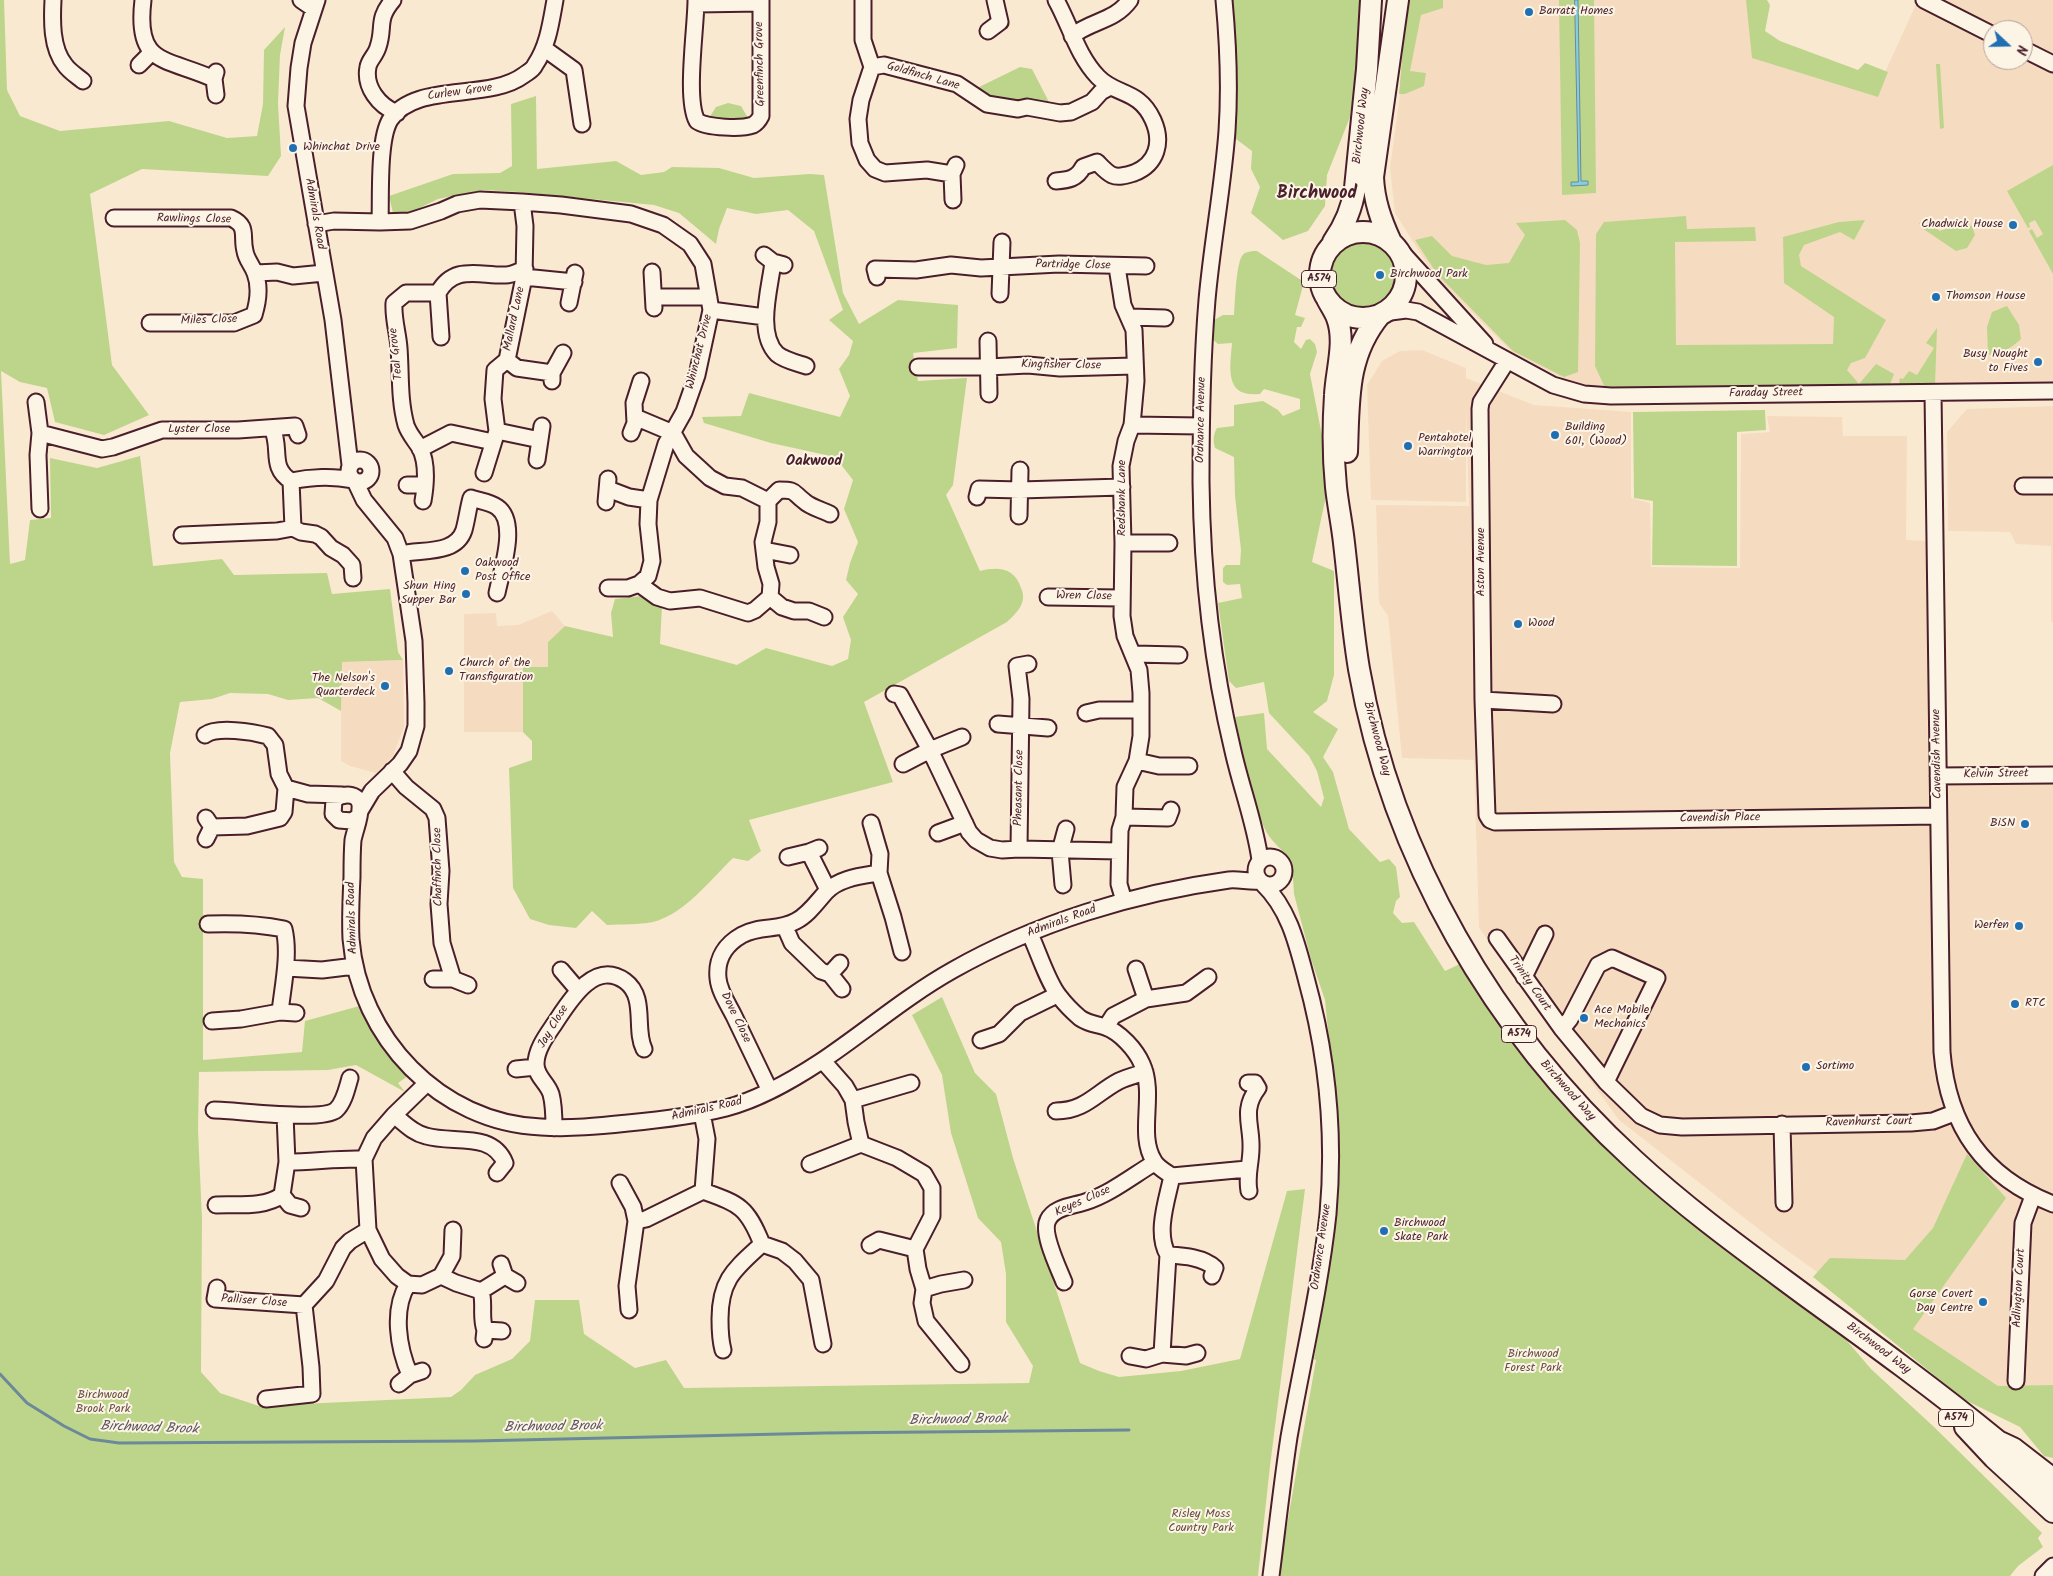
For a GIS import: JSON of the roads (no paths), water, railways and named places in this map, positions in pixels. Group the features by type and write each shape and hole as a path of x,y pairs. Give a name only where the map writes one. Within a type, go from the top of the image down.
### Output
{"main road":[{"name":"Birchwood Way","path":"1330,246 1347,220 1355,188 1368,69 1371,0"},
{"name":"Birchwood Way","path":"1394,244 1378,213 1374,195 1374,177 1398,0"},
{"path":"1330,246 1340,237 1360,232 1380,234 1394,244"},
{"name":"A574","path":"1330,246 1324,256 1320,272 1322,289 1327,300 1345,314 1356,318 1368,318 1381,314 1394,306 1406,283 1403,258 1394,244"},
{"name":"Birchwood Way","path":"1327,300 1337,318 1340,331 1340,350 1335,393 1334,443 1336,487 1344,541 1349,602 1369,718 1385,773 1404,827 1430,887 1464,950 1495,1000 1554,1079 1632,1159 1730,1239 1998,1440 2013,1448 2053,1478"},
{"name":"Birchwood Way","path":"1344,541 1348,418 1352,375 1362,340 1381,314"},
{"name":"Birchwood Way","path":"1919,1379 1994,1458 2053,1512"}],"street":[{"path":"52,0 55,42 61,67 83,81"},
{"path":"143,0 140,19 141,33 151,53 170,63 215,75 216,95"},
{"path":"393,0 380,23 378,48 370,61 367,76 369,86 374,95 388,110 397,113"},
{"name":"Curlew Grove","path":"380,222 383,137 390,120 403,107 420,99 441,94 497,88 517,80 534,68 544,49 555,0"},
{"path":"863,0 863,40 872,66 861,100 858,120 860,143 867,160 875,169 885,173 954,170 952,200"},
{"path":"988,31 1000,22 995,0"},
{"path":"1056,0 1084,58 1098,77 1110,86 1135,97 1148,110 1154,122 1158,142 1155,158 1144,169 1120,176 1110,174 1097,162 1083,168 1080,174 1069,180 1056,181"},
{"path":"1072,36 1089,25 1119,13 1130,0"},
{"name":"Ordnance Avenue","path":"1224,0 1228,59 1227,132 1207,298 1201,426 1204,548 1214,647 1233,751 1257,836 1258,862"},
{"path":"1924,0 1983,30"},
{"name":"Greenfinch Grove","path":"696,2 761,2 761,116 753,125 707,126 697,121 694,116 693,75 696,2"},
{"name":"Admirals Road","path":"308,794 344,794 368,788 378,783 400,764 409,750 416,726 414,641 401,554 395,538 364,500 352,474 333,320 296,106 302,51 311,3"},
{"path":"544,49 574,70 582,124"},
{"path":"139,65 151,53"},
{"path":"2033,54 2053,64"},
{"name":"Goldfinch Lane","path":"872,66 884,65 956,84 987,104 1018,109 1028,107 1060,113 1072,112 1092,102 1110,86"},
{"name":"Whinchat Drive","path":"316,224 334,221 410,221 440,212 457,204 480,200 522,202 631,214 663,225 690,244 703,264 710,304 696,375 684,412 666,444 648,500 648,524 652,561 648,576 639,584"},
{"name":"Mallard Lane","path":"484,473 495,436 493,399 495,370 506,360 525,273 522,202"},
{"name":"Rawlings Close","path":"114,218 231,218 239,222 243,228 245,253 256,273"},
{"path":"1000,294 1002,242"},
{"name":"Faraday Street","path":"1394,244 1489,349"},
{"path":"774,261 765,317 768,341 778,355 807,368"},
{"name":"Partridge Close","path":"877,277 875,269 916,270 951,265 981,268 1059,264 1116,267 1146,266"},
{"name":"Redshank Lane","path":"1116,267 1123,306 1130,317 1134,330 1136,388 1132,425 1126,441 1121,466 1123,543 1121,598 1125,636 1139,670 1142,693 1140,710 1141,736 1137,761 1125,787 1124,817 1120,830 1119,884 1124,902"},
{"path":"256,273 278,272 293,276 324,273"},
{"name":"Whinchat Drive","path":"652,272 654,302 710,304"},
{"name":"Miles Close","path":"148,323 234,323 247,319 254,315 257,305 256,273"},
{"path":"442,337 438,293 444,282 463,273 508,275 525,273"},
{"name":"Mallard Lane","path":"525,273 575,277 569,303"},
{"name":"Teal Grove","path":"423,501 426,469 420,449 412,439 406,425 401,396 399,346 393,316 394,303 406,293 438,293"},
{"path":"710,304 765,317"},
{"name":"Faraday Street","path":"1381,314 1406,310 1418,312 1553,385 1584,394 1612,396 2053,391"},
{"path":"1130,317 1165,318"},
{"path":"988,341 989,394"},
{"name":"Mallard Lane","path":"506,360 517,368 552,377 563,353"},
{"name":"Aston Avenue","path":"1501,823 1490,820 1488,815 1483,700 1480,409 1482,402 1507,361"},
{"name":"Kingfisher Close","path":"918,366 988,367 1028,365 1060,368 1134,366"},
{"path":"631,433 636,423 634,403 641,382"},
{"name":"Cavendish Avenue","path":"1933,393 1942,1052 1945,1078 1954,1113 1970,1142 1984,1160 2016,1186 2033,1196 2053,1204"},
{"path":"36,402 40,433 38,455 40,509"},
{"path":"635,416 673,432 686,456 710,478 725,486 742,488 768,501"},
{"path":"1132,425 1201,426"},
{"name":"Lyster Close","path":"40,433 102,449 162,430 295,426 298,435"},
{"path":"272,428 275,435 278,470 291,481 304,478 328,479 352,474 363,482 370,470"},
{"name":"Admirals Road","path":"347,430 370,470 371,499 375,513"},
{"path":"420,449 451,433 495,436 541,433 537,460"},
{"path":"1018,516 1020,470"},
{"path":"291,481 293,528"},
{"path":"408,485 425,485"},
{"path":"2023,486 2053,486"},
{"path":"978,497 979,489 1020,490 1122,487"},
{"path":"607,490 629,497 648,500"},
{"path":"608,588 628,588 639,584 657,597 670,601 700,598 748,613 770,598 771,584 766,567 763,542 768,522 768,501 779,490 790,490 798,494 804,502 831,516"},
{"path":"401,554 424,550 439,550 451,546 464,530 472,496 498,508 505,517 508,528 508,541 497,593"},
{"path":"182,535 218,541 293,528 301,532 315,534 343,556 352,565 353,578"},
{"name":"Redshank Lane","path":"1123,543 1169,543"},
{"path":"764,550 790,556"},
{"name":"Wren Close","path":"1046,595 1121,598"},
{"path":"770,598 782,607 794,611 809,611 824,620"},
{"path":"1134,654 1179,655"},
{"name":"Pheasant Close","path":"1019,849 1021,699 1017,666 1028,664"},
{"path":"894,694 900,695 930,750 965,824 976,840 990,848 1002,850 1119,851"},
{"path":"1483,700 1553,704"},
{"path":"1086,713 1100,710 1140,710"},
{"path":"998,724 1048,728"},
{"path":"204,738 211,731 221,730 268,736 275,745 279,774 286,788 284,812 280,818 247,826 208,828"},
{"path":"903,764 962,737"},
{"path":"1137,761 1158,766 1189,766"},
{"name":"Chaffinch Close","path":"392,771 406,787 433,810 437,818 441,871 439,904 442,942 453,979"},
{"name":"Kelvin Street","path":"1938,776 2053,775"},
{"name":"Admirals Road","path":"378,783 359,813 352,846 351,937 355,966 367,1004 380,1028 401,1058 427,1083 444,1096 488,1117 513,1124 554,1128 599,1126 665,1119 726,1108 770,1091 823,1060 880,1018 953,970 995,948 1088,912 1172,890 1233,880 1261,882"},
{"path":"286,788 308,794 337,819 347,822 352,821 359,813 357,799 344,794 334,800 333,805 337,819"},
{"path":"1124,817 1168,818 1171,810"},
{"name":"Cavendish Place","path":"1501,823 1938,816"},
{"name":"Admirals Road","path":"337,819 352,846"},
{"path":"871,823 880,854 879,873 902,952"},
{"path":"938,833 965,824"},
{"path":"1063,885 1060,851 1066,829"},
{"name":"Ordnance Avenue","path":"1257,836 1276,858"},
{"path":"788,857 814,850 828,890"},
{"path":"1268,856 1276,858 1282,864 1284,872 1277,884 1267,885 1261,882 1255,872 1258,862 1268,856"},
{"name":"Admirals Road","path":"1233,880 1258,862"},
{"name":"Ordnance Avenue","path":"1284,872 1288,920"},
{"name":"Dove Close","path":"770,1091 720,988 718,968 721,955 728,944 744,934 764,928 785,927 799,920 828,890 844,881 879,873"},
{"name":"Ordnance Avenue","path":"1261,882 1275,896 1288,920 1299,950 1318,1025 1326,1090 1330,1161 1328,1214 1320,1270 1289,1438 1271,1576"},
{"path":"208,924 233,923 284,928 286,968 281,990 280,1012"},
{"path":"785,927 792,943 803,955 820,970 830,974 842,989"},
{"path":"1030,934 1057,995 1082,1019 1092,1025 1106,1027 1130,1046 1139,1057 1148,1085 1148,1146 1154,1163 1172,1176 1247,1169"},
{"path":"1524,976 1545,934"},
{"name":"Trinity Court","path":"1497,938 1562,1029 1606,1082 1641,1116"},
{"path":"1562,1029 1570,1019 1598,965 1612,958 1657,978 1606,1082"},
{"path":"830,974 840,963"},
{"path":"286,968 322,970 355,966"},
{"path":"1136,969 1146,999"},
{"path":"561,970 578,990"},
{"name":"Jay Close","path":"536,1067 543,1043 578,990 591,980 604,976 625,981 633,990 637,999 640,1021 638,1043"},
{"path":"1106,1027 1113,1016 1146,999 1186,993 1208,976"},
{"path":"433,979 453,979 472,984"},
{"path":"981,1040 999,1034 1020,1013 1057,995"},
{"path":"209,1020 241,1019 280,1012 296,1013"},
{"path":"823,1060 846,1086 853,1100 861,1144"},
{"path":"516,1069 536,1067 539,1077 551,1094 554,1128"},
{"path":"1054,1112 1066,1111 1087,1104 1118,1082 1145,1072"},
{"path":"213,1110 286,1116 334,1112 345,1095 350,1078"},
{"path":"427,1083 394,1115 374,1138 364,1159 368,1230 382,1259 397,1276 408,1284 415,1285 429,1283 441,1276 452,1256 453,1229"},
{"path":"853,1100 911,1083"},
{"path":"1248,1083 1255,1083 1258,1088 1253,1094 1248,1112 1251,1147 1246,1178 1249,1191"},
{"path":"702,1113 707,1138 702,1191"},
{"name":"Ravenhurst Court","path":"1641,1116 1669,1127 1916,1123 1933,1121 1954,1113"},
{"path":"394,1115 416,1132 425,1136 436,1139 474,1140 496,1149 505,1163 496,1173"},
{"path":"215,1206 264,1203 276,1200 282,1195 287,1162 286,1116"},
{"path":"1782,1124 1784,1203"},
{"path":"807,1164 861,1144 897,1158 924,1174 932,1188 932,1216 915,1249 924,1289 922,1303 926,1321 961,1364"},
{"path":"287,1162 313,1162 339,1158 364,1159"},
{"name":"Keyes Close","path":"1064,1282 1062,1257 1048,1238 1046,1226 1048,1219 1054,1213 1108,1193 1154,1163"},
{"path":"1162,1354 1168,1255 1162,1246 1162,1232 1172,1176"},
{"path":"620,1184 633,1207 636,1221 622,1287 630,1310"},
{"path":"636,1221 646,1219 702,1191 731,1201 749,1215 762,1244 789,1256 800,1264 811,1280 823,1344"},
{"path":"282,1195 290,1205 301,1208"},
{"name":"Adlington Court","path":"2016,1381 2023,1223 2033,1196"},
{"name":"Palliser Close","path":"266,1399 312,1394 312,1367 304,1305 326,1281 342,1248 368,1230"},
{"path":"870,1245 879,1240 915,1249"},
{"path":"724,1352 720,1338 720,1301 722,1289 731,1274 762,1244"},
{"path":"1168,1255 1184,1256 1210,1263 1215,1268 1212,1276"},
{"path":"441,1276 481,1291 508,1274"},
{"path":"924,1289 941,1284 967,1281"},
{"path":"408,1284 402,1294 399,1310 403,1359 410,1376"},
{"name":"Palliser Close","path":"216,1288 215,1299 304,1305"},
{"path":"481,1291 483,1297 482,1324 485,1335 502,1331"},
{"path":"1130,1356 1146,1359 1162,1354 1186,1356 1197,1353"},
{"name":"A574","path":"1998,1440 2010,1457 2053,1493"},
{"path":"2043,1576 2053,1566"}],"water":[{"path":"1575,0 1578,0 1581,181 1588,181 1588,185 1571,186 1571,182 1578,182"}],"waterway":[{"name":"Birchwood Brook","path":"0,1374 27,1403 64,1426 90,1439 119,1443 475,1441 825,1433 1129,1430"}],"place":[{"name":"Barratt Homes","path":"1529,12"},
{"name":"Whinchat Drive","path":"293,148"},
{"name":"Chadwick House","path":"2013,225"},
{"name":"Birchwood Park","path":"1380,275"},
{"name":"Thomson House","path":"1936,297"},
{"name":"Busy Nought to Fives","path":"2038,362"},
{"name":"Building 601, (Wood)","path":"1555,435"},
{"name":"Pentahotel Warrington","path":"1408,446"},
{"name":"Oakwood Post Office","path":"465,571"},
{"name":"Shun Hing Supper Bar","path":"466,594"},
{"name":"Wood","path":"1518,624"},
{"name":"Church of the Transfiguration","path":"449,671"},
{"name":"The Nelson's Quarterdeck","path":"385,686"},
{"name":"BiSN","path":"2025,824"},
{"name":"Werfen","path":"2019,926"},
{"name":"RTC","path":"2015,1004"},
{"name":"Ace Mobile Mechanics","path":"1584,1018"},
{"name":"Sortimo","path":"1806,1067"},
{"name":"Birchwood Skate Park","path":"1384,1231"},
{"name":"Gorse Covert Day Centre","path":"1983,1302"}],"district":[{"name":"Birchwood","path":"1317,195"},
{"name":"Oakwood","path":"814,462"}],"park label":[{"name":"Birchwood Forest Park","path":"1533,1362"},
{"name":"Birchwood Brook Park","path":"103,1403"},
{"name":"Risley Moss Country Park","path":"1201,1522"}]}
